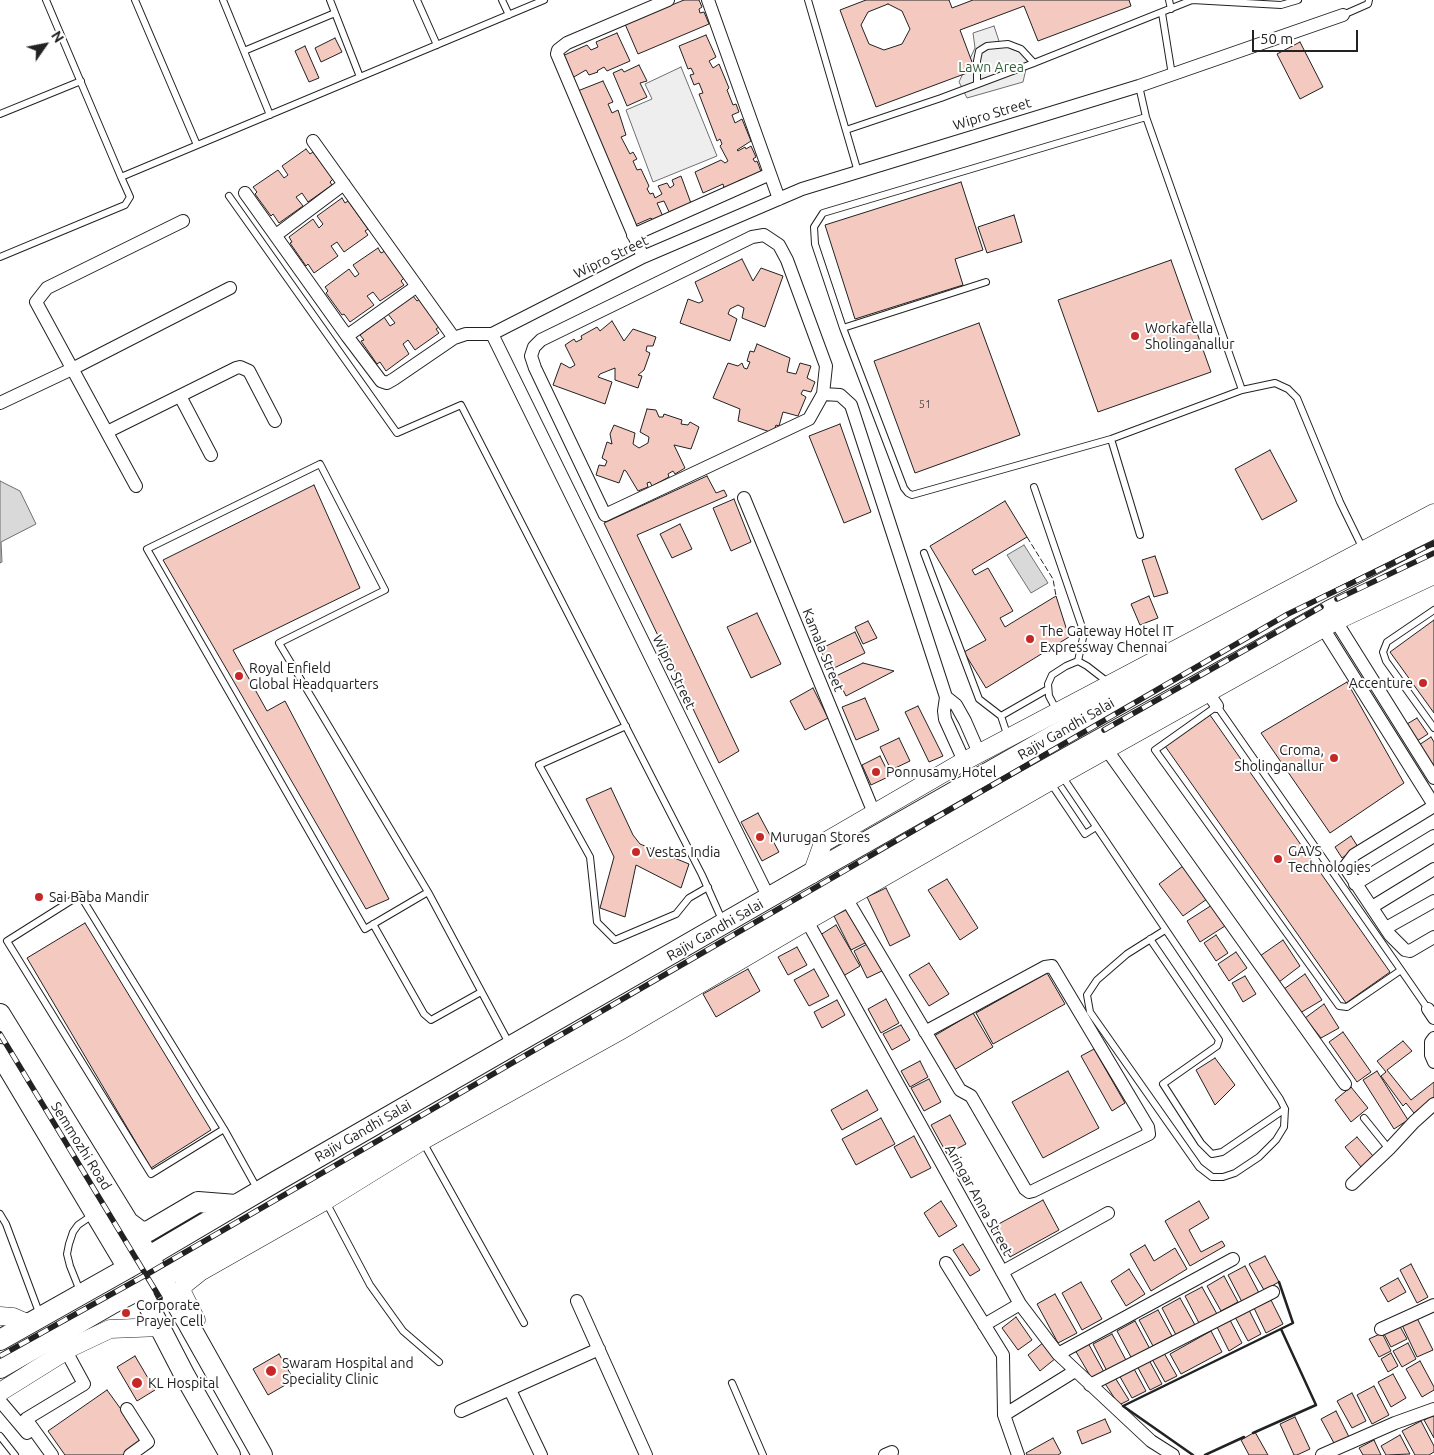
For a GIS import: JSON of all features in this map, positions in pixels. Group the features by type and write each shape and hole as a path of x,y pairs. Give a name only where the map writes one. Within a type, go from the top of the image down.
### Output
{"main road":[{"name":"Rajiv Gandhi Salai","path":"0,1340 769,898 1298,597 1434,528"},
{"name":"Rajiv Gandhi Salai","path":"0,1368 160,1278 246,1238 806,904 1108,742 1153,709 1324,620 1434,556"},
{"path":"1298,597 1324,620"},
{"path":"1140,687 1136,698 1147,709 1153,709"},
{"path":"1097,711 1107,712 1114,720 1108,742"},
{"name":"Semmozhi Road","path":"0,1014 189,1325 258,1450"},
{"path":"0,1054 128,1268"},
{"path":"128,1222 140,1232 147,1232 198,1202 236,1205"},
{"path":"140,1289 185,1376 230,1455"}],"street":[{"path":"643,257 556,54 567,43 668,0"},
{"path":"708,0 779,199"},
{"name":"Wipro Street","path":"769,898 492,334 643,257 802,190 1139,86 1343,15"},
{"path":"313,140 454,338"},
{"path":"634,235 770,174"},
{"path":"276,235 344,184"},
{"path":"245,193 381,381 387,383 454,338 466,334 492,334"},
{"path":"136,486 36,302 47,288 183,221"},
{"path":"585,525 809,419 823,394 826,366 794,278 779,245 764,235 752,237 541,340 534,347 531,356 535,368 605,515"},
{"path":"347,336 417,286"},
{"path":"0,403 72,369 230,288"},
{"path":"106,432 236,368 244,367 249,371 275,421"},
{"path":"823,394 840,395 851,404 946,697 945,719 971,757"},
{"path":"180,396 211,455"},
{"name":"Kamala Street","path":"744,498 874,813"},
{"path":"812,874 823,843 874,813 1057,710 1434,513"},
{"path":"1345,1084 1108,742 1213,700 1324,620 1434,575"},
{"path":"1324,620 1434,778"},
{"path":"1324,620 1434,805 1354,855 1345,868 1386,928 1405,950 1410,951 1434,937"},
{"path":"946,697 956,706 965,722 971,757"},
{"path":"258,1450 223,1370 183,1294 182,1289 185,1284 246,1238 325,1201 422,1141 618,1032 1055,778 1082,756"},
{"path":"1355,884 1434,836"},
{"path":"1372,907 1434,869"},
{"path":"846,898 925,1032 960,1090 971,1096 1022,1186 1029,1192 1149,1134 1148,1128 1052,966 1045,967 925,1032"},
{"path":"1386,928 1434,901"},
{"name":"Aringar Anna Street","path":"807,921 1020,1304 1058,1354 1151,1442 1173,1455"},
{"path":"1434,1038 1430,1042 1431,1056 1434,1062"},
{"path":"1352,1184 1434,1104"},
{"path":"1002,1272 1108,1213"},
{"path":"1058,1354 1233,1259"},
{"path":"946,1263 1003,1356 1004,1415 1018,1455"},
{"path":"1090,1385 1272,1292"},
{"path":"577,1301 646,1455"},
{"path":"984,1325 1020,1304"},
{"path":"1381,1329 1434,1305"},
{"path":"0,1316 35,1320"},
{"path":"0,1392 69,1349 110,1329 161,1327"},
{"path":"44,1342 69,1349"},
{"path":"52,1455 26,1419 84,1384 69,1349"},
{"path":"461,1411 599,1349"},
{"path":"1004,1415 1075,1370"},
{"path":"510,1390 542,1455"},
{"path":"0,1401 44,1455"},
{"path":"126,1409 148,1442 130,1455"},
{"path":"1322,1455 1395,1423 1434,1409"}],"lane":[{"path":"0,256 126,205 130,197 46,0"},
{"path":"135,0 197,145"},
{"path":"330,0 360,77"},
{"path":"417,0 437,45"},
{"path":"502,0 509,15"},
{"path":"121,177 544,0"},
{"path":"808,0 858,172"},
{"path":"1169,0 1171,8"},
{"path":"846,130 1034,63 1192,0 1281,5 1298,0"},
{"path":"1343,15 1368,4 1369,0"},
{"path":"226,1 270,115"},
{"path":"244,51 335,13"},
{"path":"1162,13 1172,75"},
{"path":"977,84 978,51 987,46 1008,44 1021,48 1034,63"},
{"path":"0,114 81,81"},
{"path":"1139,86 1146,117 1242,390"},
{"path":"1146,117 823,214 814,227 816,244 843,328 904,488 912,495 1111,440 1242,390 1275,383 1288,388 1296,398 1340,502 1364,550"},
{"path":"229,196 398,433 461,405 708,887 724,924"},
{"path":"843,328 986,282"},
{"path":"1111,440 1140,535"},
{"path":"428,892 365,929 147,549 320,464 385,590 279,644 428,892 511,1047"},
{"path":"1034,487 1084,633 1078,661"},
{"path":"924,553 978,698 1001,716 1009,738"},
{"path":"1434,610 1387,642 1383,652 1386,661 1434,728"},
{"path":"1057,710 1050,696 1048,684 1052,675 1066,666 1078,661 1088,666 1109,683"},
{"path":"1001,716 1048,689"},
{"path":"1401,970 1347,1007 1339,1006 1155,750 1213,700 1401,970 1431,1014"},
{"path":"626,726 539,765 590,857 597,922 615,940 676,914 690,898 708,887"},
{"path":"1055,778 1096,827 1285,1109 1284,1127 1276,1140 1259,1157 1235,1173 1223,1177 1212,1177 1199,1167 1090,1012 1088,995 1097,980 1127,954 1165,930"},
{"path":"1055,778 1085,834 1096,827"},
{"path":"224,1129 151,1174 7,940 80,895 224,1129 259,1191"},
{"path":"373,924 424,1014 431,1020 481,992"},
{"path":"1150,939 1219,1040 1218,1046 1163,1084 1201,1143 1212,1154 1222,1152 1285,1109"},
{"path":"1364,1118 1389,1149"},
{"path":"422,1141 524,1323"},
{"path":"325,1201 370,1285 403,1331 439,1362"},
{"path":"81,1295 67,1254 73,1232 78,1225 95,1213"},
{"path":"0,1214 35,1320"},
{"path":"732,1383 763,1455"},
{"path":"0,1436 15,1455"}],"green space":[{"name":"Lawn Area","path":"994,26 1000,44 1029,56 1023,82 967,98 959,82 975,48 973,33"},
{"path":"681,67 717,156 653,182 626,110 652,99 645,84"}],"shaded area":[{"path":"0,481 20,491 36,524 1,542 2,562 0,563"},
{"path":"1024,545 1048,583 1031,593 1007,555"}],"building":[{"path":"684,0 699,0 702,7 699,9 700,13 704,12 709,24 638,54 625,24"},
{"path":"866,0 949,0 952,8 973,0 1129,0 1131,6 1038,41 1024,6 960,30 975,70 876,107 840,10","holes":["888,4 902,11 910,29 902,44 884,50 869,44 861,25 868,12"]},
{"path":"617,33 630,61 607,71 604,67 598,72 589,75 586,70 572,78 560,57 587,45 591,50 598,47 596,42"},
{"path":"706,35 716,57 709,61 713,68 719,64 729,88 727,90 733,105 736,104 739,112 732,115 735,123 742,119 751,141 737,150 745,147 746,149 751,146 756,157 753,159 755,162 757,161 762,174 740,180 725,192 723,184 703,193 695,172 721,160 725,163 728,161 720,146 722,144 720,139 717,141 699,94 703,93 699,83 694,85 690,75 694,74 691,68 688,69 679,46"},
{"path":"335,38 342,52 321,62 315,48"},
{"path":"1300,42 1323,87 1300,99 1277,54"},
{"path":"305,46 319,78 309,82 295,51"},
{"path":"639,65 647,81 640,83 647,97 627,106 613,73 622,69 624,72"},
{"path":"603,81 613,102 608,104 612,113 618,110 626,135 621,137 630,154 633,152 637,159 633,161 637,170 641,169 649,186 647,189 650,194 653,193 655,198 662,194 658,186 667,183 670,188 674,185 672,180 681,176 692,206 671,216 664,201 657,203 664,219 656,224 651,218 635,225 575,92"},
{"path":"306,149 310,154 313,152 333,179 330,182 332,185 308,202 302,193 296,197 303,206 279,223 273,214 271,216 255,194 257,192 253,187 278,170 284,178 288,175 282,166"},
{"path":"961,182 983,250 955,259 963,285 855,319 825,225"},
{"path":"342,198 345,203 348,201 368,229 365,231 368,235 344,252 337,242 331,246 338,256 314,273 308,264 306,266 290,243 292,242 289,237 313,219 319,228 323,224 317,216"},
{"path":"1014,215 1022,242 987,253 978,227"},
{"path":"378,248 381,253 385,251 404,278 401,281 404,285 380,301 373,292 367,296 374,305 350,322 344,314 342,315 326,293 328,291 325,287 349,269 355,277 359,274 353,265"},
{"path":"742,259 753,281 761,268 783,276 765,327 742,318 744,308 738,305 730,309 728,314 737,319 730,341 680,323 688,299 699,303 703,301 695,282"},
{"name":"Workafella Sholinganallur","path":"1171,260 1211,372 1098,412 1058,300"},
{"path":"413,296 417,301 420,299 439,327 436,329 439,333 415,350 408,340 403,344 409,354 386,371 380,362 377,364 361,341 364,340 360,335 384,317 390,326 395,323 388,314"},
{"path":"612,321 624,341 633,329 656,337 653,346 647,346 646,351 650,353 644,370 638,375 642,376 638,388 615,380 615,368 600,374 598,377 612,382 605,404 553,385 561,363 570,368 575,365 565,345 574,339 576,342 582,339 581,336 597,327 600,331"},
{"path":"979,323 1020,435 915,473 874,361"},
{"path":"757,344 790,358 787,372 796,374 800,363 811,366 807,378 815,382 811,392 803,390 801,394 806,397 798,416 783,412 779,426 776,425 773,433 738,421 740,409 713,398 728,363 738,366 742,363 744,368 747,369 750,362 747,361 750,351 754,352"},
{"path":"647,409 656,410 659,417 663,417 664,414 682,420 681,424 688,425 690,422 699,427 691,449 674,445 685,468 675,474 673,471 668,474 669,477 652,486 650,482 647,483 648,487 638,491 624,470 619,483 596,475 599,465 605,466 607,461 602,458 607,442 612,444 610,434 614,425 635,433 633,444 639,448 648,443 649,437 640,432"},
{"path":"840,424 871,512 844,523 809,436"},
{"path":"1270,450 1297,501 1262,520 1235,469"},
{"path":"707,476 716,493 724,490 727,496 637,535 739,751 719,763 604,523"},
{"name":"Royal Enfield Global Headquarters","path":"314,485 360,588 233,650 267,711 285,701 389,899 366,909 163,560"},
{"path":"734,499 751,542 731,551 713,508"},
{"path":"1005,501 1027,537 972,570 975,575 988,568 1013,611 1000,618 1005,627 1056,596 1069,637 986,688 964,652 986,640 930,546"},
{"path":"680,524 692,549 672,558 660,534"},
{"path":"1155,556 1168,593 1154,597 1142,560"},
{"path":"1149,596 1158,618 1140,625 1131,604"},
{"path":"757,613 781,664 751,678 727,627"},
{"name":"Accenture","path":"1434,620 1434,713 1390,652"},
{"path":"868,621 877,638 863,644 855,627"},
{"path":"855,632 865,653 830,670 820,649"},
{"path":"863,663 894,671 846,696 836,676"},
{"name":"Croma, Sholinganallur","path":"1347,682 1404,783 1330,833 1261,733"},
{"path":"813,688 828,718 805,730 790,701"},
{"path":"865,698 879,730 856,740 842,707"},
{"path":"918,706 943,756 929,762 905,712"},
{"name":"GAVS Technologies","path":"1210,715 1390,972 1346,1003 1165,746"},
{"path":"1417,718 1428,734 1417,741 1407,724"},
{"path":"1431,737 1434,742 1434,765 1432,766 1419,745"},
{"path":"899,738 910,761 891,770 880,747"},
{"path":"880,756 890,776 871,785 862,765"},
{"name":"Vestas India","path":"611,788 633,835 640,844 689,864 681,888 636,865 625,917 600,908 614,857 586,799"},
{"name":"Murugan Stores","path":"758,813 779,852 762,861 741,822"},
{"path":"1351,836 1358,847 1342,858 1335,847"},
{"path":"1183,866 1207,899 1183,916 1159,884"},
{"path":"947,879 978,928 960,940 928,890"},
{"path":"886,888 910,936 890,946 867,897"},
{"path":"1212,905 1225,926 1200,942 1187,921"},
{"path":"850,908 867,942 851,950 834,916"},
{"path":"85,923 211,1130 151,1168 27,958"},
{"path":"836,925 860,966 840,978 817,937"},
{"path":"1216,935 1228,953 1216,961 1204,943"},
{"path":"1283,940 1300,966 1279,982 1260,956"},
{"path":"871,942 884,970 867,978 854,951"},
{"path":"797,947 807,965 788,975 778,957"},
{"path":"1236,952 1247,968 1229,981 1218,964"},
{"path":"929,963 949,994 929,1006 909,975"},
{"path":"748,969 760,991 716,1017 703,994"},
{"path":"814,969 829,996 809,1006 794,980"},
{"path":"1047,973 1065,1004 993,1044 976,1013"},
{"path":"1305,974 1322,1000 1300,1013 1284,989"},
{"path":"1245,976 1256,994 1243,1002 1232,983"},
{"path":"886,999 899,1023 881,1033 868,1009"},
{"path":"837,1000 845,1015 822,1028 814,1012"},
{"path":"1324,1004 1339,1028 1321,1038 1305,1018"},
{"path":"973,1013 993,1047 954,1070 934,1036"},
{"path":"901,1025 910,1040 892,1050 883,1034"},
{"path":"1343,1032 1371,1072 1357,1082 1329,1042"},
{"path":"1403,1041 1412,1051 1387,1070 1411,1100 1434,1082 1434,1097 1414,1113 1406,1103 1403,1106 1381,1076 1386,1072 1377,1061"},
{"path":"1094,1049 1125,1103 1112,1111 1081,1056"},
{"path":"1215,1058 1235,1085 1215,1105 1196,1070"},
{"path":"920,1061 928,1077 910,1087 901,1071"},
{"path":"1068,1071 1099,1128 1043,1158 1012,1102"},
{"path":"1377,1071 1408,1120 1394,1129 1363,1080"},
{"path":"929,1079 941,1102 924,1111 911,1088"},
{"path":"1351,1087 1368,1108 1351,1122 1335,1100"},
{"path":"867,1090 878,1110 842,1130 831,1110"},
{"path":"950,1115 966,1144 947,1154 931,1125"},
{"path":"881,1118 895,1144 856,1165 842,1139"},
{"path":"914,1136 931,1168 911,1178 894,1147"},
{"path":"1357,1137 1373,1156 1361,1167 1345,1147"},
{"path":"1043,1200 1059,1230 1010,1257 993,1227"},
{"path":"941,1201 957,1226 939,1237 924,1213"},
{"path":"1199,1201 1209,1218 1189,1230 1201,1252 1222,1241 1225,1246 1190,1266 1165,1221"},
{"path":"963,1244 980,1270 970,1276 953,1250"},
{"path":"1145,1245 1154,1261 1175,1248 1187,1269 1151,1291 1130,1254"},
{"path":"1265,1256 1279,1282 1264,1290 1249,1264"},
{"path":"1411,1264 1428,1297 1417,1303 1400,1270"},
{"path":"1245,1266 1259,1293 1242,1302 1228,1275"},
{"path":"1129,1269 1145,1294 1126,1306 1111,1281"},
{"path":"1224,1276 1238,1302 1221,1311 1207,1286"},
{"path":"1398,1278 1406,1292 1388,1302 1380,1288"},
{"path":"1081,1282 1102,1319 1082,1330 1062,1293"},
{"path":"1202,1287 1217,1314 1199,1323 1185,1296"},
{"path":"1055,1294 1077,1333 1058,1343 1037,1304"},
{"path":"1180,1298 1195,1325 1176,1335 1162,1308"},
{"path":"1271,1300 1283,1324 1266,1333 1254,1308"},
{"path":"1158,1310 1172,1336 1153,1346 1139,1320"},
{"path":"1249,1310 1261,1334 1248,1341 1235,1317"},
{"path":"1016,1317 1032,1340 1018,1350 1002,1328"},
{"path":"1417,1318 1433,1350 1417,1357 1402,1325"},
{"path":"1230,1320 1242,1343 1229,1351 1217,1327"},
{"path":"1135,1321 1150,1349 1132,1359 1117,1331"},
{"path":"1398,1323 1407,1339 1391,1347 1383,1332"},
{"path":"1211,1331 1222,1352 1181,1374 1170,1354"},
{"path":"1382,1333 1391,1351 1379,1357 1369,1339"},
{"path":"1112,1334 1127,1362 1108,1373 1093,1344"},
{"path":"1044,1342 1056,1358 1040,1371 1028,1355"},
{"path":"1088,1343 1104,1372 1092,1379 1075,1350"},
{"path":"1408,1343 1416,1359 1402,1367 1393,1351"},
{"path":"1164,1353 1177,1376 1165,1382 1152,1359"},
{"path":"1391,1353 1398,1366 1388,1372 1381,1359"},
{"path":"279,1354 294,1380 268,1395 253,1369"},
{"path":"135,1356 155,1390 137,1401 117,1367"},
{"path":"1149,1360 1162,1384 1150,1390 1137,1366"},
{"path":"1420,1361 1434,1387 1434,1390 1422,1397 1406,1369"},
{"path":"1133,1367 1146,1391 1132,1398 1119,1375"},
{"path":"1393,1374 1406,1398 1391,1407 1378,1382"},
{"path":"1114,1376 1129,1400 1119,1405 1104,1382"},
{"path":"1374,1386 1389,1415 1372,1424 1357,1395"},
{"path":"107,1390 144,1441 123,1455 65,1455 48,1431"},
{"path":"1352,1393 1366,1421 1352,1428 1337,1401"},
{"path":"1336,1411 1349,1437 1335,1445 1321,1419"},
{"path":"1434,1415 1434,1438 1424,1420"},
{"path":"1295,1417 1310,1449 1297,1455 1294,1455 1280,1424"},
{"path":"1105,1419 1111,1432 1082,1444 1077,1431"},
{"path":"1421,1421 1434,1446 1434,1452 1429,1455 1415,1455 1402,1431"},
{"path":"1255,1432 1268,1455 1249,1455 1241,1440"},
{"path":"1400,1435 1410,1454 1386,1455 1381,1446"},
{"path":"1053,1438 1061,1453 1058,1455 1027,1455 1026,1453"},
{"path":"1374,1440 1381,1455 1363,1455 1359,1448"}],"railway":[{"path":"0,1356 144,1276 1288,614 1434,543"},
{"path":"1337,599 1434,553"},
{"path":"1104,730 1321,607"},
{"path":"0,1034 160,1298"}],"fence":[{"path":"1027,537 1053,579 1056,596"}],"wall":[{"path":"1193,1455 1123,1406 1293,1323 1279,1282"},
{"path":"1253,1433 1316,1405 1281,1329"},
{"path":"1205,1455 1244,1437"}],"place":[{"name":"Workafella Sholinganallur","path":"1135,336"},
{"name":"The Gateway Hotel IT Expressway Chennai","path":"1030,639"},
{"name":"Royal Enfield Global Headquarters","path":"239,676"},
{"name":"Accenture","path":"1423,683"},
{"name":"Croma, Sholinganallur","path":"1334,758"},
{"name":"Ponnusamy Hotel","path":"876,772"},
{"name":"Murugan Stores","path":"760,837"},
{"name":"Vestas India","path":"636,852"},
{"name":"GAVS Technologies","path":"1278,859"},
{"name":"Sai Baba Mandir","path":"39,897"},
{"name":"Corporate Prayer Cell","path":"126,1313"},
{"name":"Swaram Hospital and Speciality Clinic","path":"271,1371"},
{"name":"KL Hospital","path":"137,1383"}]}
